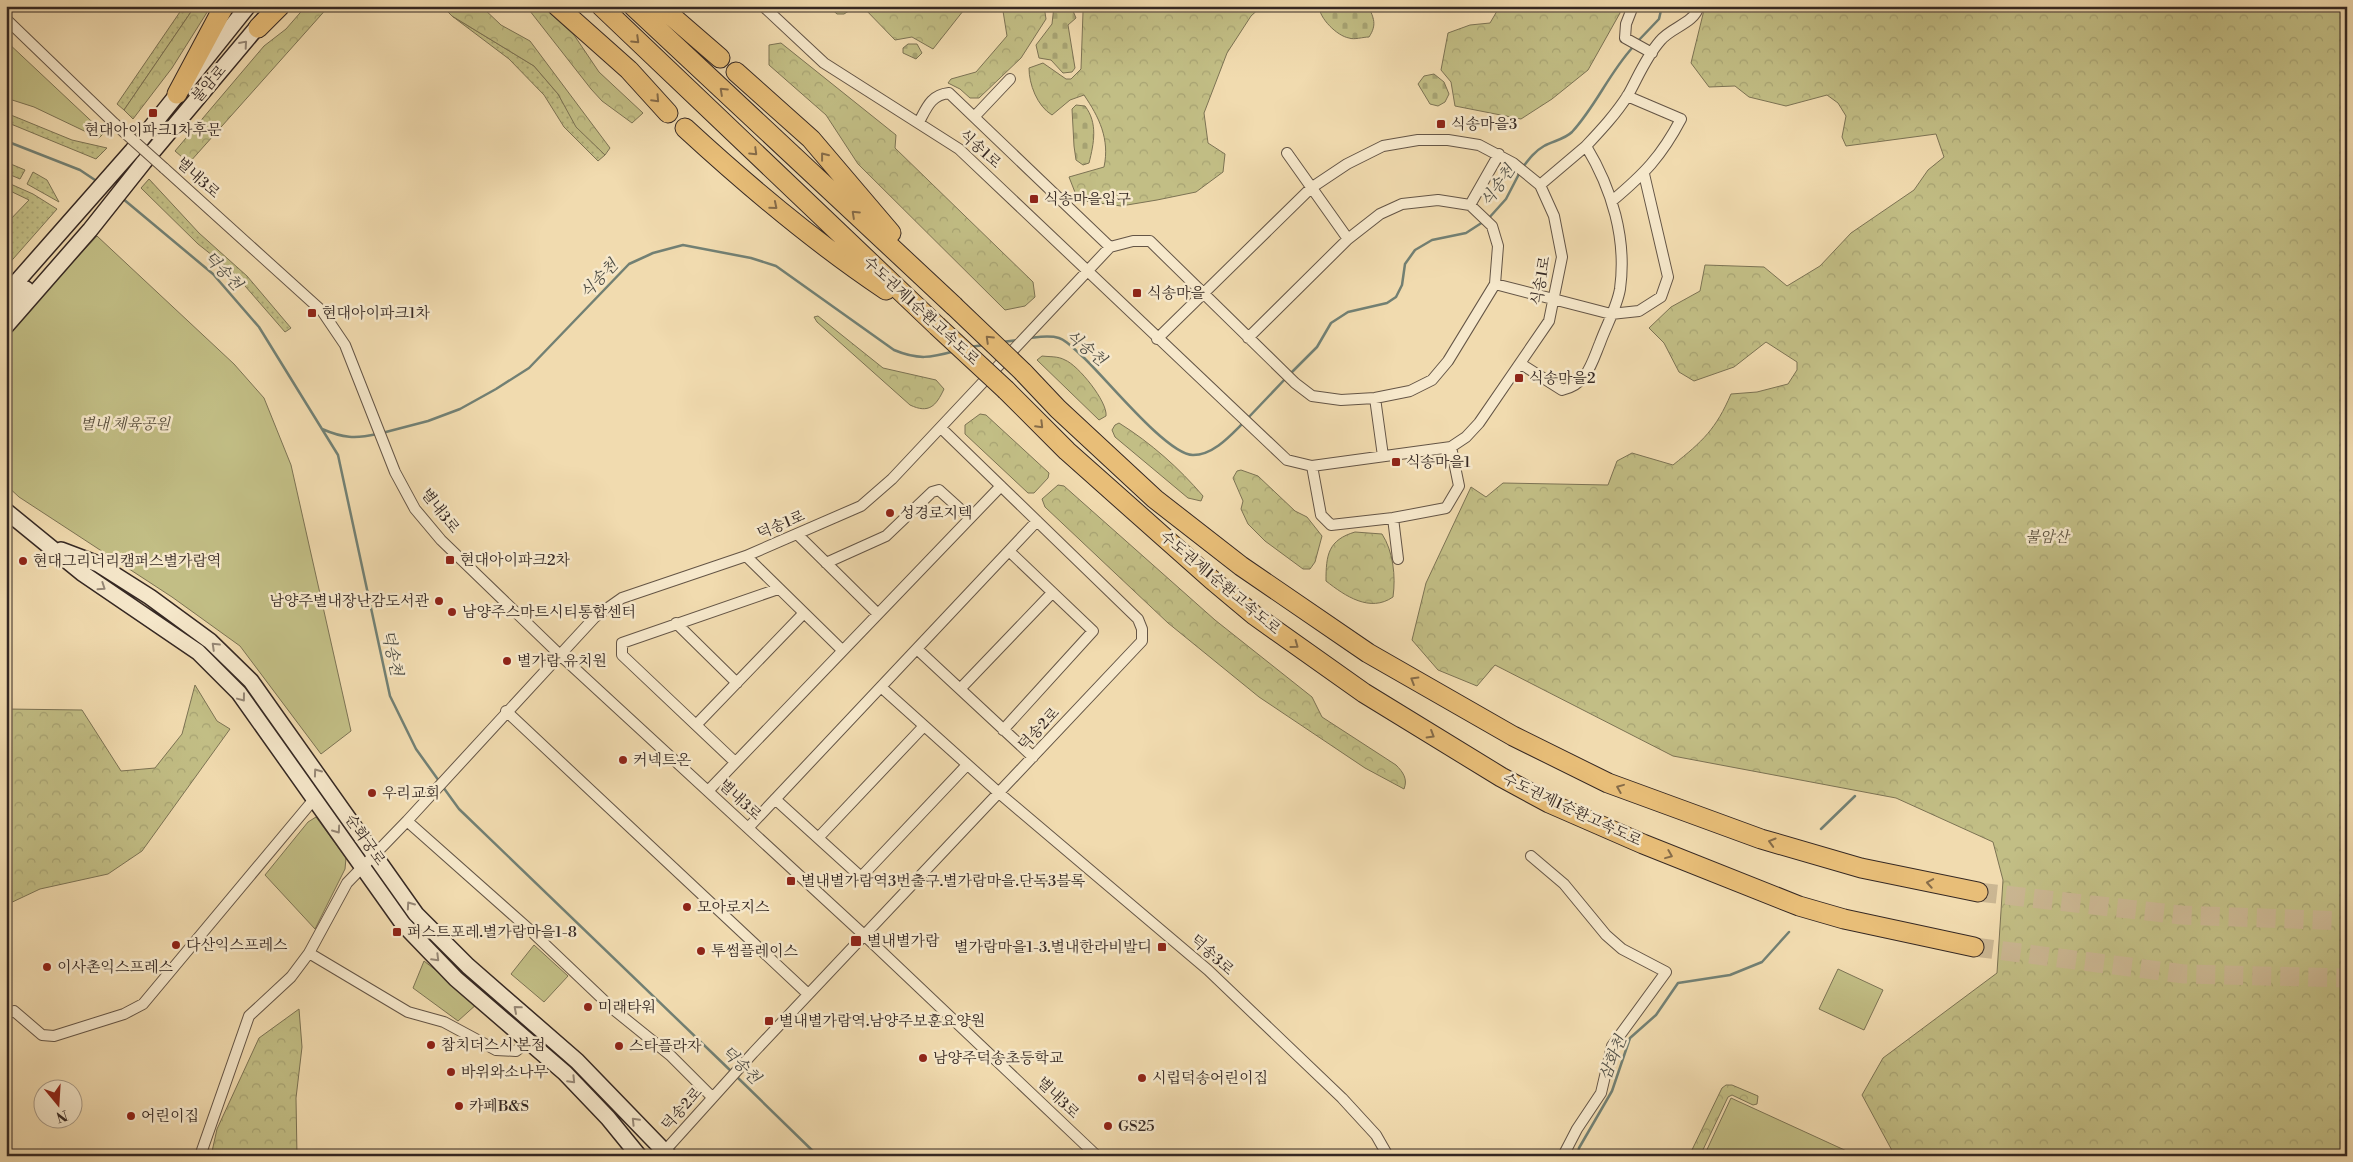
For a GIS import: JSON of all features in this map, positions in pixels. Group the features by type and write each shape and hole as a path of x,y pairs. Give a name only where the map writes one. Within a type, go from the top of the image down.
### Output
{"highway":[{"path":"177,94 224,6"},
{"path":"258,28 280,6"},
{"path":"557,6 629,70 668,113"},
{"name":"수도권제1순환고속도로","path":"600,6 1006,390 1067,451 1254,615 1350,684 1501,777 1549,803 1643,844 1798,906 1844,919 1974,947"},
{"name":"수도권제1순환고속도로","path":"633,6 951,303 1023,372 1058,409 1155,499 1227,555 1324,625 1368,653 1513,736 1608,783 1761,839 1861,868 1978,892"},
{"path":"660,6 720,58"},
{"path":"736,72 811,140 951,303"},
{"path":"685,128 729,168 837,258 932,321"}],"street":[{"name":"불암로","path":"79,222 132,151 248,6"},
{"name":"불암로","path":"79,222 144,162 258,28 274,6"},
{"name":"식송1로","path":"763,6 824,63 848,80 959,148 1157,339 1287,460 1312,466 1451,447 1466,437 1479,423 1549,321 1562,258 1554,216 1540,185 1530,175 1499,154 1478,145 1448,140 1418,140 1383,146 1347,164 1311,188 1157,339"},
{"path":"1633,6 1626,24 1625,38 1648,51"},
{"path":"1540,185 1586,146 1607,124 1627,96 1648,51 1668,31 1688,22 1699,6"},
{"name":"별내3로","path":"6,19 115,124 322,311 345,345 395,472 416,509 441,540 560,654 864,935 1097,1156"},
{"path":"975,116 1010,79"},
{"path":"919,122 931,99 940,94 949,93 1110,247 1133,241 1150,241 1248,338 1278,367 1312,396 1341,400 1375,398 1410,390 1432,380 1448,360 1495,284 1498,246 1492,226 1470,205 1438,200 1402,204 1380,214 1348,239 1248,338"},
{"path":"1612,201 1644,174 1666,148 1681,119 1627,96"},
{"path":"1521,364 1562,390 1576,387 1589,371 1620,290 1621,257 1612,201 1603,174 1586,146"},
{"path":"1287,153 1348,239"},
{"path":"1470,205 1499,154"},
{"path":"1495,284 1611,314 1639,311 1661,297 1668,277 1644,174"},
{"path":"6,279 79,222"},
{"path":"6,294 79,222"},
{"path":"6,310 79,222"},
{"path":"6,326 79,222"},
{"name":"덕송1로","path":"407,821 506,711 595,617 622,598 746,556 861,506 892,479 1110,247"},
{"path":"1375,398 1383,456"},
{"name":"덕송2로","path":"664,1154 712,1097 1142,641 1142,629 1138,619 940,428"},
{"path":"1312,466 1321,515 1330,525 1392,518 1446,508 1460,486 1451,447"},
{"path":"708,791 1001,486"},
{"path":"826,563 886,536 932,492 939,490 970,518"},
{"name":"순화궁로","path":"6,511 51,546 82,574 198,652 239,693 403,924 456,979 565,1073 608,1118 639,1156"},
{"path":"1392,518 1398,559"},
{"path":"748,828 1037,521"},
{"path":"797,534 878,614"},
{"name":"순화궁로","path":"51,546 98,564 150,597 210,640 252,681 416,914 468,966 577,1061 664,1154"},
{"path":"1003,730 1093,631 1009,551"},
{"path":"746,556 803,614 842,650"},
{"path":"735,762 622,655 622,643 778,589"},
{"path":"960,689 1052,593"},
{"path":"696,725 803,614"},
{"path":"676,623 737,683"},
{"path":"917,649 1033,757"},
{"name":"덕송3로","path":"881,687 999,793 1208,970 1342,1098 1376,1135 1388,1156"},
{"path":"506,711 808,994"},
{"path":"818,838 924,726"},
{"path":"775,799 861,877 967,765"},
{"path":"6,1014 14,1011 42,1035 54,1036 124,1014 143,1004 315,798"},
{"path":"200,1156 249,1016 291,977 309,953 346,883 407,821 531,932 612,1009 670,1055 712,1097"},
{"path":"1531,856 1564,884 1582,908 1617,945 1666,972 1612,1046 1601,1093 1563,1156"},
{"path":"309,953 408,1012 444,1022 496,1050 516,1052 529,1041"}],"green space":[{"path":"184,6 195,6 124,110 117,104"},
{"path":"195,6 211,6 172,68 133,119 124,110"},
{"path":"306,6 329,6 189,163 175,151 264,46 286,29"},
{"path":"442,6 481,6 501,25 530,41 610,148 605,155 576,127 558,94 534,66 452,16"},
{"path":"526,6 542,6 574,35 599,72 643,113 632,123 602,101"},
{"path":"828,6 852,6 852,9 844,14 837,14"},
{"path":"862,6 967,6 933,49 912,37 895,40"},
{"path":"997,6 1044,6 1046,19 1021,58 979,98 970,98 960,89 948,83 951,79 976,72 1007,36 1003,11"},
{"path":"1054,6 1071,6 1076,18 1068,25 1075,68 1072,72 1063,73 1051,60 1039,58 1036,45 1052,24"},
{"path":"1077,6 1262,6 1251,16 1227,53 1204,113 1208,143 1225,154 1223,172 1196,192 1157,200 1121,206 1078,200 1069,177 1104,167 1106,147 1099,120 1084,95 1070,100 1052,115 1042,106 1035,94 1030,81 1029,68 1043,63 1066,79 1071,79 1081,69 1083,12"},
{"path":"1319,6 1368,6 1374,22 1372,33 1369,37 1351,39 1344,37 1325,21"},
{"path":"1500,6 1620,6 1620,13 1588,70 1552,99 1521,119 1455,106 1451,82 1441,70 1448,33 1470,25 1490,23"},
{"name":"불암산","path":"1705,6 2347,6 2347,1156 1895,1156 1862,1095 1883,1058 1997,973 2003,880 1993,842 1896,798 1673,756 1495,665 1477,686 1438,670 1412,640 1426,583 1471,487 1486,497 1503,483 1608,485 1617,461 1632,453 1673,465 1708,434 1731,394 1757,392 1788,384 1797,370 1797,362 1766,342 1734,367 1694,381 1679,372 1664,343 1649,328 1671,307 1700,291 1705,265 1764,267 1787,286 1820,266 1851,233 1914,190 1928,170 1944,157 1936,134 1846,146 1842,137 1846,116 1838,103 1827,95 1786,106 1749,97 1735,86 1709,87 1691,63"},
{"path":"452,16 534,66 558,94 577,127 605,155 598,161 564,127 544,95 509,59"},
{"path":"6,41 104,133 99,138 34,107 6,98"},
{"path":"781,43 896,135 895,148 1033,282 1035,297 1025,306 1005,310 858,164 826,115 769,65 769,45"},
{"path":"908,44 917,44 922,53 916,59 903,53 903,48"},
{"path":"1434,74 1444,82 1449,94 1445,102 1438,106 1430,104 1418,84 1424,76"},
{"path":"1076,105 1085,106 1092,119 1094,133 1089,163 1083,165 1076,160 1074,146 1072,109"},
{"path":"6,113 72,140 107,148 96,159 6,122"},
{"path":"6,162 25,170 20,179 6,173"},
{"path":"33,172 47,180 59,202 27,184"},
{"path":"149,179 199,233 247,276 291,328 285,332 232,271 198,244 141,188"},
{"path":"6,182 33,194 57,209 6,267 6,224 29,200 6,189"},
{"name":"별내 체육공원","path":"97,236 234,364 264,398 291,465 351,731 321,754 240,646 172,597 19,497 6,485 6,334"},
{"path":"818,316 883,368 936,380 944,389 938,400 931,407 922,409 910,405 817,322 814,317"},
{"path":"1042,356 1057,357 1071,363 1097,393 1106,416 1099,420 1037,360"},
{"path":"980,414 986,415 1049,473 1048,478 1034,493 1028,493 965,434 965,425"},
{"path":"1119,423 1142,439 1174,466 1203,496 1201,501 1188,498 1115,437 1112,430"},
{"path":"1241,470 1258,476 1295,511 1307,517 1322,536 1315,562 1310,569 1303,569 1265,541 1248,524 1241,509 1243,501 1233,478 1237,471"},
{"path":"1058,485 1064,486 1215,620 1312,697 1322,717 1396,765 1404,776 1404,789 1365,768 1259,697 1168,623 1045,507 1042,499"},
{"path":"1355,532 1382,534 1389,548 1393,564 1393,597 1384,602 1367,603 1358,601 1326,581 1330,550 1339,539"},
{"path":"195,685 217,721 230,729 142,851 108,874 40,889 6,905 6,709 82,710 121,771 155,768 182,734"},
{"path":"316,817 346,858 345,869 315,929 265,875 308,822"},
{"path":"534,945 568,976 544,1002 511,974"},
{"path":"424,961 478,1003 458,1021 413,988"},
{"path":"1838,969 1883,990 1864,1030 1819,1009"},
{"path":"299,1009 302,1047 296,1098 297,1156 211,1156 217,1129 259,1038"},
{"path":"1726,1085 1732,1085 1758,1096 1757,1104 1753,1105 1732,1095 1728,1097 1700,1156 1689,1156 1722,1088"},
{"path":"1731,1098 1851,1153 1850,1156 1704,1156"}],"waterway":[{"name":"식송천","path":"1638,41 1659,19 1662,6"},
{"name":"식송천","path":"1523,167 1532,155 1541,148 1572,132 1633,47"},
{"name":"덕송천","path":"6,141 80,170 98,182"},
{"name":"식송천","path":"1488,219 1506,199 1520,172"},
{"name":"덕송천","path":"122,198 213,274 259,327 338,455 390,696 416,749 439,781"},
{"name":"식송천","path":"1290,374 1317,347 1331,323 1348,312 1387,303 1396,297 1402,285 1405,264 1415,250 1432,240 1466,233 1483,222"},
{"name":"식송천","path":"382,433 428,421 460,409 496,389 529,368 629,264 653,253 683,245 751,258 776,266 894,350 917,357 955,351"},
{"name":"식송천","path":"1029,338 1044,336 1066,341 1136,414 1182,452 1193,455 1207,452 1221,444 1243,423"},
{"name":"식송천","path":"1002,342 1019,340"},
{"name":"식송천","path":"970,347 984,345"},
{"name":"식송천","path":"1247,419 1286,378"},
{"name":"식송천","path":"322,429 349,437 377,434"},
{"name":"덕송천","path":"443,787 459,809 733,1073"},
{"name":"삼화천","path":"1821,829 1855,796"},
{"name":"삼화천","path":"1577,1156 1579,1148 1612,1091 1630,1038 1656,1015 1678,983 1730,975 1762,962 1789,932"},
{"name":"덕송천","path":"737,1077 818,1156"}],"tunnel":[{"path":"1978,892 2181,915 2347,921"},
{"path":"1974,947 2184,974 2347,978"}],"place":[{"name":"현대아이파크1차후문","path":"153,113"},
{"name":"식송마을3","path":"1441,124"},
{"name":"식송마을입구","path":"1034,199"},
{"name":"식송마을","path":"1137,293"},
{"name":"현대아이파크1차","path":"312,313"},
{"name":"식송마을2","path":"1519,378"},
{"name":"식송마을1","path":"1396,462"},
{"name":"성경로지텍","path":"890,513"},
{"name":"현대아이파크2차","path":"450,560"},
{"name":"현대그리너리캠퍼스별가람역","path":"23,561"},
{"name":"남양주별내장난감도서관","path":"439,601"},
{"name":"남양주스마트시티통합센터","path":"452,612"},
{"name":"별가람 유치원","path":"507,661"},
{"name":"커넥트온","path":"623,760"},
{"name":"우리교회","path":"372,793"},
{"name":"별내별가람역3번출구.별가람마을.단독3블록","path":"791,881"},
{"name":"모아로지스","path":"687,907"},
{"name":"퍼스트포레.별가람마을1-8","path":"397,932"},
{"name":"별내별가람","path":"856,941"},
{"name":"다산익스프레스","path":"176,945"},
{"name":"별가람마을1-3.별내한라비발디","path":"1162,947"},
{"name":"투썸플레이스","path":"701,951"},
{"name":"이사촌익스프레스","path":"47,967"},
{"name":"미래타워","path":"588,1007"},
{"name":"별내별가람역.남양주보훈요양원","path":"769,1021"},
{"name":"참치더스시 본점","path":"431,1045"},
{"name":"스타플라자","path":"619,1046"},
{"name":"남양주덕송초등학교","path":"923,1058"},
{"name":"바위와소나무","path":"451,1072"},
{"name":"시립덕송어린이집","path":"1142,1078"},
{"name":"카페B&S","path":"459,1106"},
{"name":"어린이집","path":"131,1116"},
{"name":"GS25","path":"1108,1126"}]}
